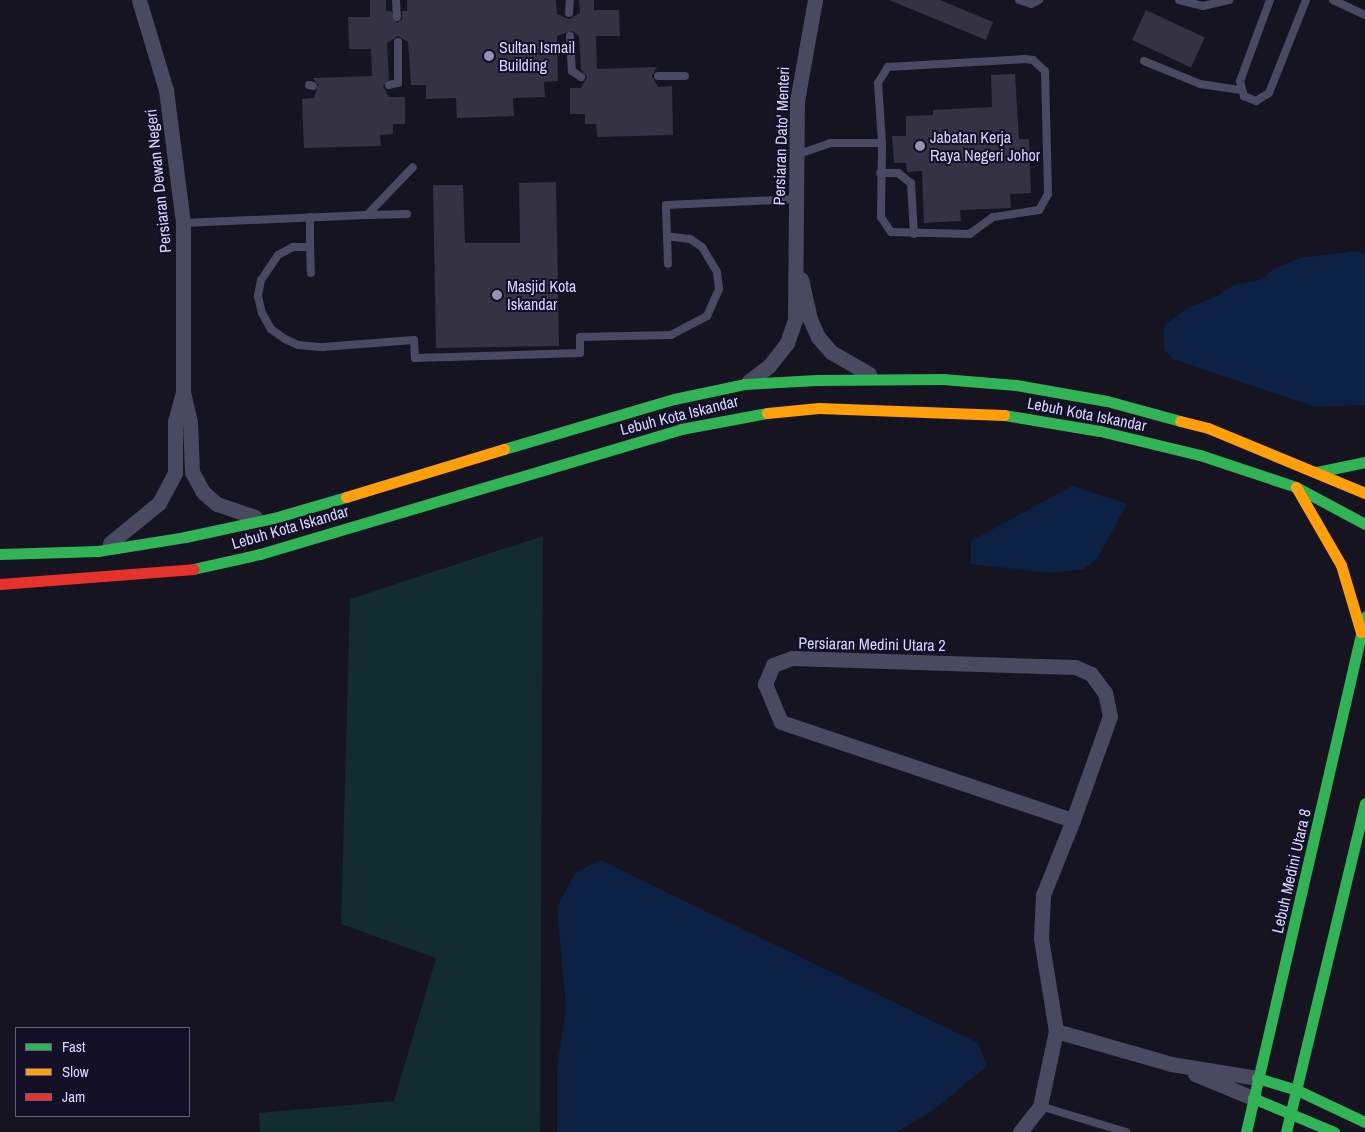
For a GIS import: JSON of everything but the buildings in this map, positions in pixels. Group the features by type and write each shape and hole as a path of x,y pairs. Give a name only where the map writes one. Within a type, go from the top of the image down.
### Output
{"main road":[{"name":"Lebuh Kota Iskandar","path":"0,554 98,551 274,518 674,399 744,384 943,379 1016,385 1106,401 1208,428 1365,493"},
{"name":"Lebuh Kota Iskandar","path":"0,584 62,582 190,570 260,554 681,429 749,415 819,408 942,410 1012,416 1200,455 1296,487 1365,524"},
{"path":"1317,472 1365,462"},
{"path":"1296,487 1341,565 1361,632"},
{"name":"Lebuh Medini Utara 8","path":"1246,1132 1257,1078 1312,857 1365,617"},
{"path":"1286,1132 1365,803"},
{"path":"1257,1078 1296,1090 1365,1122"},
{"path":"1253,1098 1334,1132"}],"street":[{"name":"Persiaran Dewan Negeri","path":"140,0 166,90 183,223 183,392 190,422 192,472 203,492 236,513 274,518"},
{"name":"Persiaran Dato' Menteri","path":"744,384 769,366 787,343 795,320 794,246 800,70 815,0"},
{"name":"Persiaran Dato' Menteri","path":"794,246 810,319 818,338 831,352 857,369 889,380"},
{"name":"Persiaran Dewan Negeri","path":"98,551 147,515 159,503 175,474 175,422 183,392"},
{"name":"Persiaran Medini Utara 2","path":"1020,1132 1040,1106 1056,1031 1041,938 1044,895 1073,820 1110,716 1106,693 1090,674 1075,667 792,658 773,665 765,684 781,722 1073,820"},
{"path":"1056,1031 1171,1064 1253,1098"},
{"path":"1171,1064 1257,1078"}],"lane":[{"path":"396,0 396,17"},
{"path":"569,13 570,0"},
{"path":"1019,0 1031,4 1039,0"},
{"path":"1179,0 1203,6 1229,0"},
{"path":"1240,90 1270,0"},
{"path":"1144,61 1200,84 1240,90 1256,100 1269,93 1306,0"},
{"path":"1333,0 1365,15"},
{"path":"570,36 572,71 581,77"},
{"path":"389,85 398,83 398,42"},
{"path":"1025,59 1033,60 1045,71 1048,194 1044,206 1033,212 993,217 970,234 891,232 882,223 880,173 882,143 878,83 888,67 1025,59"},
{"path":"658,76 685,76"},
{"path":"796,155 830,143 882,143"},
{"path":"367,215 413,167"},
{"path":"880,173 898,173 911,183 914,234"},
{"path":"668,264 666,206 796,199"},
{"path":"183,223 408,214"},
{"path":"310,217 311,273"},
{"path":"310,247 294,247 278,255 261,280 258,296 271,329 298,345 323,347 414,340 415,358 560,354 580,353 580,336 671,335 707,316 719,289 711,257 690,239 667,236"},
{"path":"1040,1106 1126,1132"}],"green space":[{"path":"543,536 540,1132 260,1132 259,1113 394,1101 436,958 341,924 350,599"}],"water":[{"path":"1356,251 1365,254 1365,405 1315,407 1173,359 1164,349 1164,326 1187,308 1217,296 1234,285 1261,280 1275,268 1300,258"},
{"path":"1072,486 1127,504 1097,559 1083,569 1050,573 971,564 971,541"},
{"path":"600,860 978,1043 987,1066 932,1111 897,1132 557,1132 557,1069 566,1008 557,907 575,873"}],"traffic: fast":[{"path":"504,449 674,399 745,384 817,380 943,379 1016,385 1107,401 1180,421"},
{"path":"193,569 260,554 681,429 767,413"},
{"path":"1004,415 1100,431 1200,455 1296,487 1365,524"},
{"path":"1317,472 1365,462"},
{"path":"0,554 98,551 185,537 274,518 346,497"},
{"path":"1246,1132 1365,617"},
{"path":"1286,1132 1365,803"},
{"path":"1257,1078 1297,1090 1365,1122"},
{"path":"1253,1098 1334,1132"}],"traffic: slow":[{"path":"767,413 819,408 1004,415"},
{"path":"1180,421 1208,428 1365,493"},
{"path":"346,497 504,449"},
{"path":"1296,487 1341,565 1361,632"}],"traffic: jam":[{"path":"0,584 193,569"}],"place":[{"name":"Sultan Ismail Building","path":"489,56"},
{"name":"Jabatan Kerja Raya Negeri Johor","path":"920,146"},
{"name":"Masjid Kota Iskandar","path":"497,295"}]}
